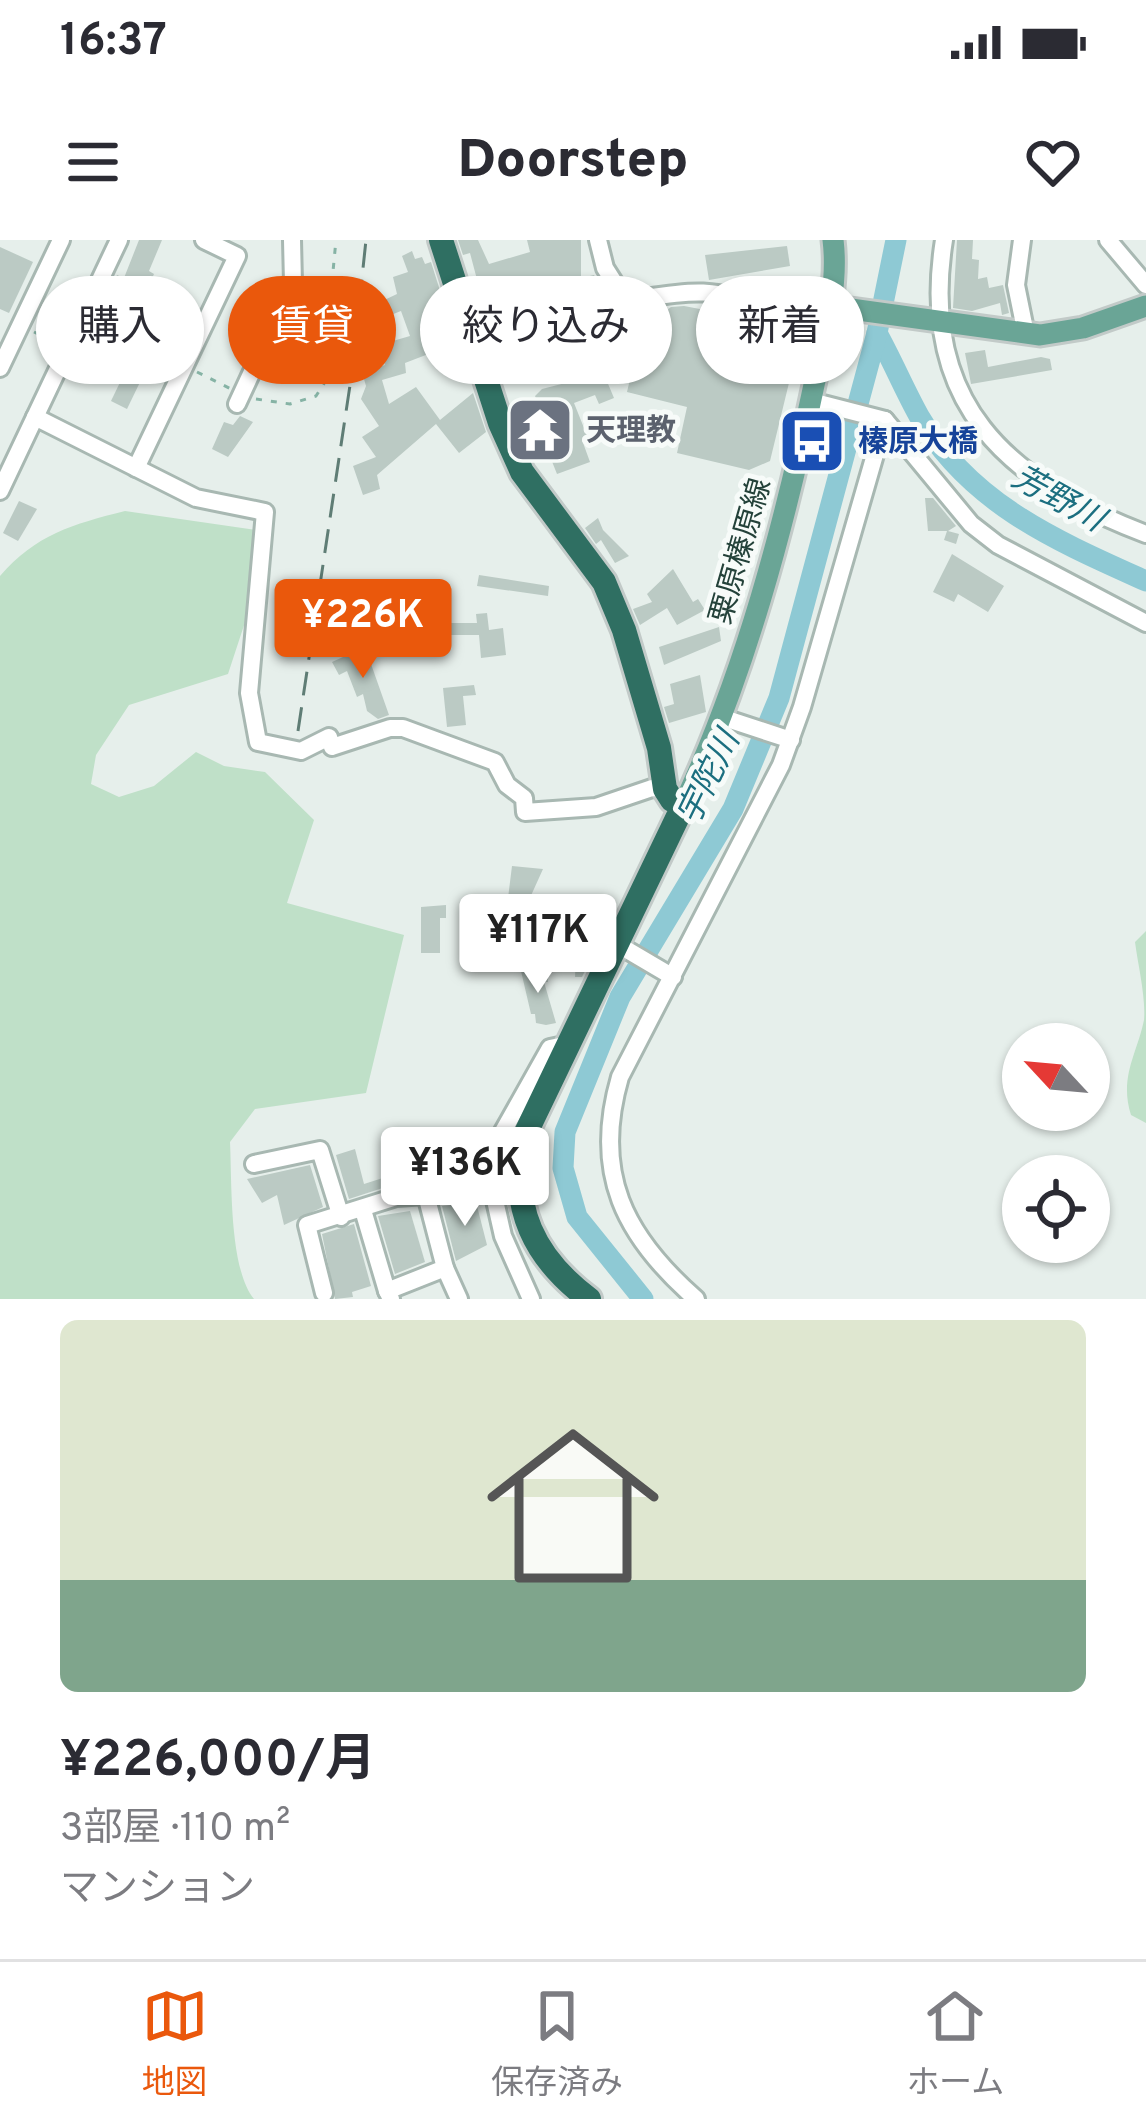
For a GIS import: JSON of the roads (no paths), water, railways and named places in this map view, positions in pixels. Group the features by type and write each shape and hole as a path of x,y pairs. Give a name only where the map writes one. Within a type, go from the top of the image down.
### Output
{"highway":[{"path":"440,240 500,423 522,472 604,583 624,630 674,797 650,879 523,1139 518,1178 529,1233 565,1281 589,1299"}],"main road":[{"name":"粟原榛原線","path":"833,240 835,276"},
{"path":"864,311 1026,334 1065,332 1146,306"},
{"name":"粟原榛原線","path":"674,797 730,720 760,591 821,404 821,384"}],"street":[{"path":"0,368 62,240"},
{"path":"0,491 119,240"},
{"path":"136,468 237,256 204,240"},
{"path":"239,399 293,283 292,240"},
{"path":"598,240 605,268 626,301 696,294"},
{"path":"944,240 935,323 949,365 984,430 1004,454 1061,498 1146,534"},
{"path":"1022,240 1016,285 1026,334"},
{"path":"1108,240 1146,285"},
{"path":"821,404 880,417 970,524 1016,555 1146,623"},
{"path":"35,417 196,498 266,512 248,693 258,742 301,751 329,737 332,747 404,728 495,762 507,785 524,798 526,812 596,807 652,788 674,797"},
{"path":"696,1299 643,1247 629,1224 616,1192 609,1147 612,1106 620,1077 745,842 789,740 880,417"},
{"path":"730,720 789,740"},
{"path":"620,946 672,976"},
{"path":"531,1299 503,1237 492,1187 500,1135 550,1048 568,1044"},
{"path":"254,1164 320,1150 340,1216"},
{"path":"324,1293 307,1225 396,1197 492,1187"},
{"path":"426,1195 445,1268 459,1299"},
{"path":"363,1210 389,1295 445,1268"}],"waterway":[{"name":"宇陀川","path":"643,1299 577,1217 563,1168 565,1132 620,997 733,809 779,698 877,333 896,240"},
{"name":"芳野川","path":"877,333 919,416 963,473 1018,516 1146,581"}],"railway":[{"path":"298,731 352,372 366,240"}],"place":[{"name":"天理教","path":"540,430"},
{"name":"榛原大橋","path":"812,441"}]}
